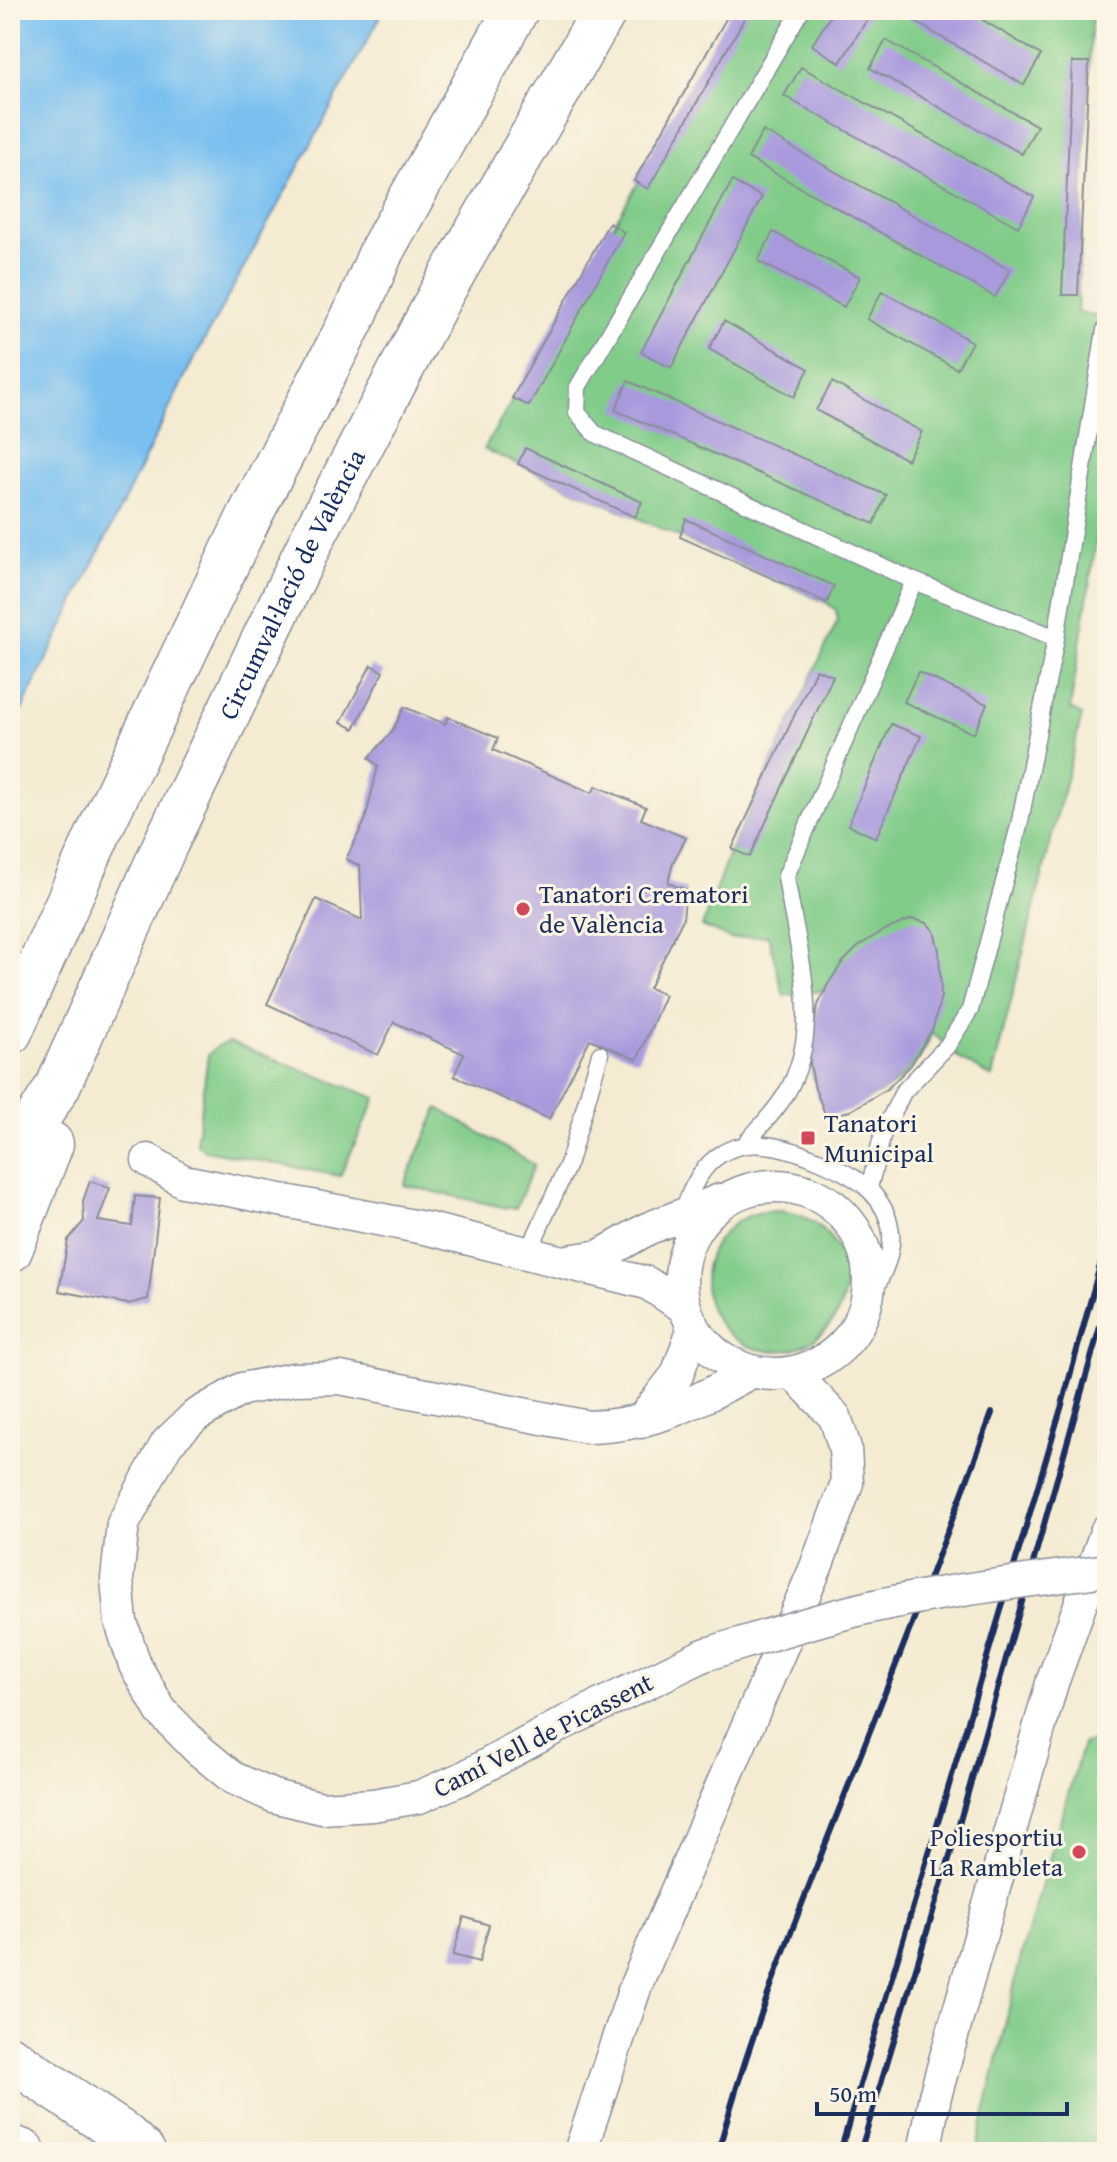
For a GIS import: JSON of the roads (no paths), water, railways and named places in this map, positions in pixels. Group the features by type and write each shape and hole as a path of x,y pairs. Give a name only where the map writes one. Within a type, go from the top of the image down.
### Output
{"highway":[{"path":"10,1032 104,821 229,558 355,314 382,250 516,10"},
{"path":"355,314 402,264 548,10"},
{"name":"Circumval·lació de València","path":"10,1176 26,1137 58,1086 165,845 314,535 442,292 605,10"},
{"path":"10,1250 50,1149 58,1086"},
{"path":"10,2058 123,2134 143,2152"},
{"path":"10,2147 23,2152"}],"street":[{"path":"148,1160 183,1181 429,1229 528,1253 561,1262 647,1283 689,1318 709,1347 729,1362 751,1372 793,1373 817,1365 838,1351 854,1332 865,1309 870,1281 866,1253 854,1228 835,1206 810,1192 783,1186 755,1187 684,1212 600,1256 561,1262"},
{"path":"640,1422 677,1375 689,1318 681,1281 684,1255 694,1232 709,1213 729,1198"},
{"name":"Camí Vell de Picassent","path":"751,1372 687,1407 640,1422 588,1427 340,1378 294,1379 242,1389 195,1416 167,1443 123,1524 117,1579 121,1622 135,1665 161,1711 198,1749 233,1778 273,1796 322,1808 373,1805 419,1797 463,1778 564,1723 704,1655 813,1621 873,1607 951,1591 1107,1570"},
{"path":"580,2152 636,1985 816,1567 847,1483 845,1448 835,1417 793,1373"},
{"path":"924,2152 935,2096 1052,1683 1107,1530"}],"lane":[{"path":"801,10 578,387 577,412 594,433 914,581 1056,638"},
{"path":"869,1188 883,1133 903,1092 947,1046 970,1010 1019,826 1056,638 1105,330"},
{"path":"745,1144 784,1097 798,1067 806,1027 807,992 786,876 914,581"},
{"path":"528,1253 569,1162 600,1054"},
{"path":"684,1255 684,1212 691,1190 706,1165 726,1150 745,1144 777,1145 844,1171 869,1188 880,1201 890,1224 891,1243 887,1263 865,1309"}],"water":[{"path":"10,10 384,10 188,370 10,734"}],"railway":[{"path":"840,2152 1062,1405 1107,1240"},
{"path":"860,2152 950,1856 1107,1302"},
{"path":"718,2152 786,1945 992,1413"}],"place":[{"name":"Tanatori Crematori de València","path":"523,909"},
{"name":"Tanatori Municipal","path":"808,1138"},
{"name":"Poliesportiu La Rambleta","path":"1079,1852"}]}
